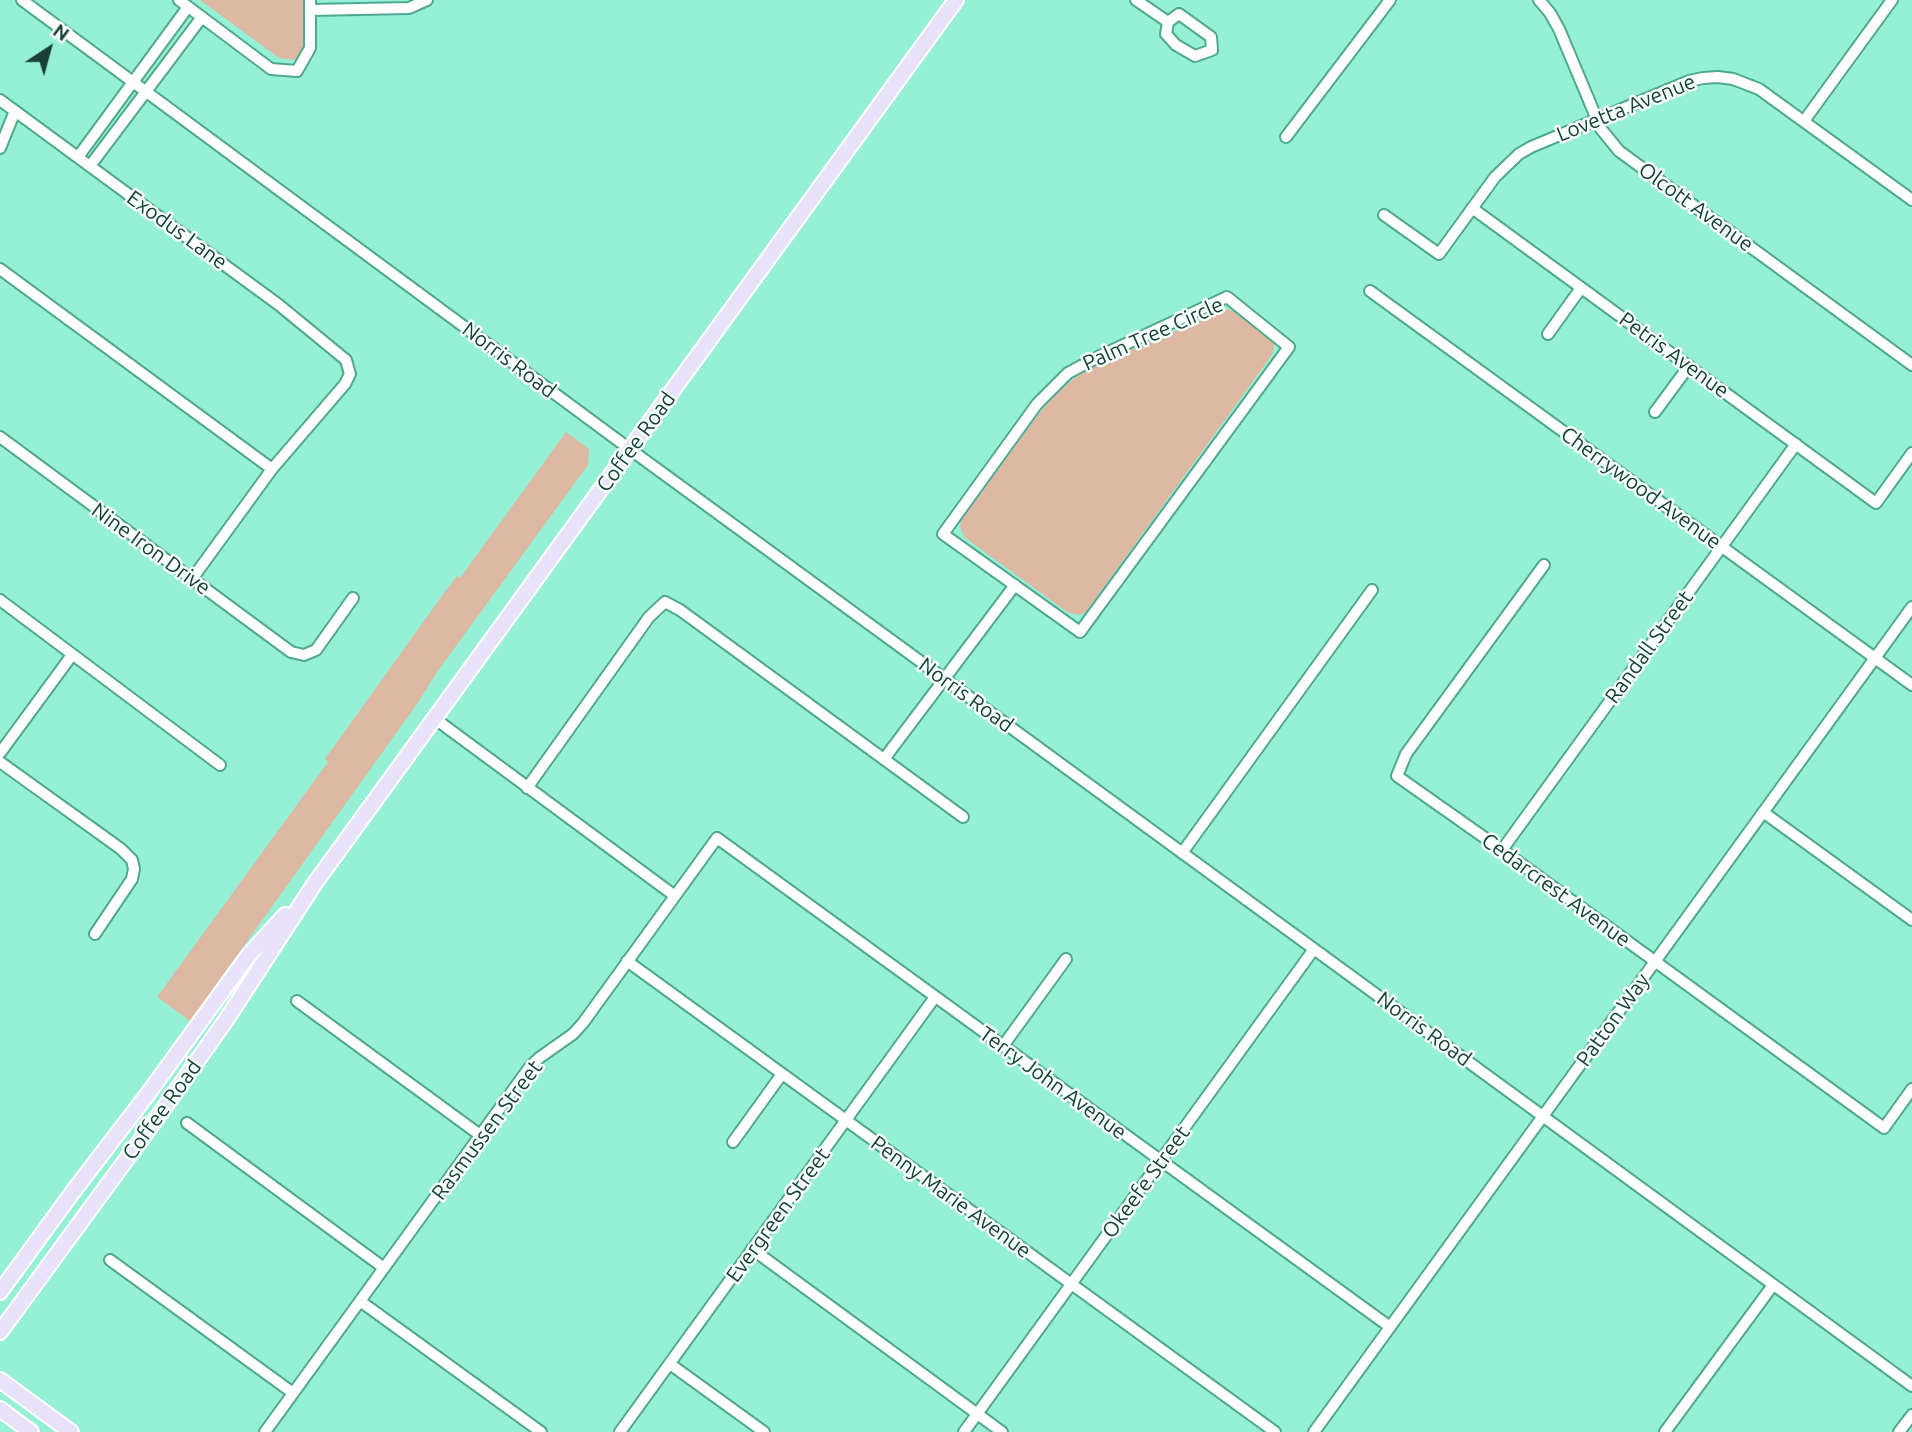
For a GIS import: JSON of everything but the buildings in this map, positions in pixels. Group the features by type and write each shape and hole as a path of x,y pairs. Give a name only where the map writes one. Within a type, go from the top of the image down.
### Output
{"main road":[{"name":"Coffee Road","path":"0,1332 220,1028 314,883 957,0"},
{"name":"Coffee Road","path":"0,1292 248,956 314,883"},
{"path":"0,1380 71,1432"},
{"path":"0,1409 31,1432"}],"street":[{"name":"Norris Road","path":"22,0 631,450 1912,1386"},
{"path":"78,157 133,82 184,4 271,69 297,71 310,48 310,5 409,8 427,0"},
{"path":"1136,0 1168,22"},
{"path":"1286,137 1390,0"},
{"name":"Olcott Avenue","path":"1539,0 1559,29 1596,119 1609,141 1912,365"},
{"path":"1804,121 1892,0"},
{"path":"1179,15 1211,37 1212,50 1195,56 1176,45 1166,34 1168,22 1179,15"},
{"path":"90,166 202,17"},
{"name":"Lovetta Avenue","path":"1384,215 1439,254 1495,177 1518,154 1689,81 1718,77 1733,79 1759,89 1912,200"},
{"name":"Exodus Lane","path":"0,100 279,305 346,360 350,374 345,384 272,469"},
{"path":"0,148 15,111"},
{"name":"Petris Avenue","path":"1472,208 1875,503 1912,453"},
{"path":"0,269 272,469 192,579"},
{"path":"1548,334 1581,288"},
{"name":"Cherrywood Avenue","path":"1370,291 1912,685"},
{"name":"Palm Tree Circle","path":"1227,297 1289,347 1080,632 1015,585 943,534 1037,404 1068,373 1227,297"},
{"path":"1655,412 1689,366"},
{"name":"Nine Iron Drive","path":"0,437 291,652 304,655 316,650 353,598"},
{"name":"Randall Street","path":"1502,850 1796,444"},
{"name":"Cedarcrest Avenue","path":"1544,565 1406,754 1397,776 1884,1128 1912,1089"},
{"path":"884,759 1015,585"},
{"path":"1182,853 1373,590"},
{"path":"0,600 220,765"},
{"path":"527,788 649,617 665,603 680,610 964,817"},
{"name":"Patton Way","path":"1314,1432 1912,607"},
{"path":"0,753 72,655"},
{"path":"434,718 675,896"},
{"path":"0,762 121,849 132,860 132,879 95,934"},
{"path":"1763,812 1912,920"},
{"name":"Rasmussen Street","path":"265,1432 529,1068 573,1034 717,838"},
{"name":"Terry John Avenue","path":"717,838 1390,1327"},
{"name":"Okeefe Street","path":"964,1432 1314,949"},
{"path":"1003,1046 1066,960"},
{"name":"Penny Marie Avenue","path":"627,961 1275,1432"},
{"name":"Evergreen Street","path":"620,1432 935,997"},
{"path":"297,1002 480,1135"},
{"path":"733,1142 782,1074"},
{"path":"187,1124 384,1268"},
{"path":"752,1249 1002,1432"},
{"path":"110,1260 293,1393"},
{"path":"1665,1432 1773,1284"},
{"path":"360,1301 541,1432"},
{"path":"670,1363 764,1432"},
{"path":"1899,1432 1912,1415"}],"shaded area":[{"path":"200,0 304,0 306,48 294,60 279,58"},
{"path":"1228,309 1273,340 1272,355 1085,613 1078,615 1067,612 964,537 960,527 961,520 1037,416 1073,379 1099,363"},
{"path":"566,432 589,449 588,465 437,672 417,704 190,1021 157,997 328,762 325,759 444,593 457,576 460,578"}]}
